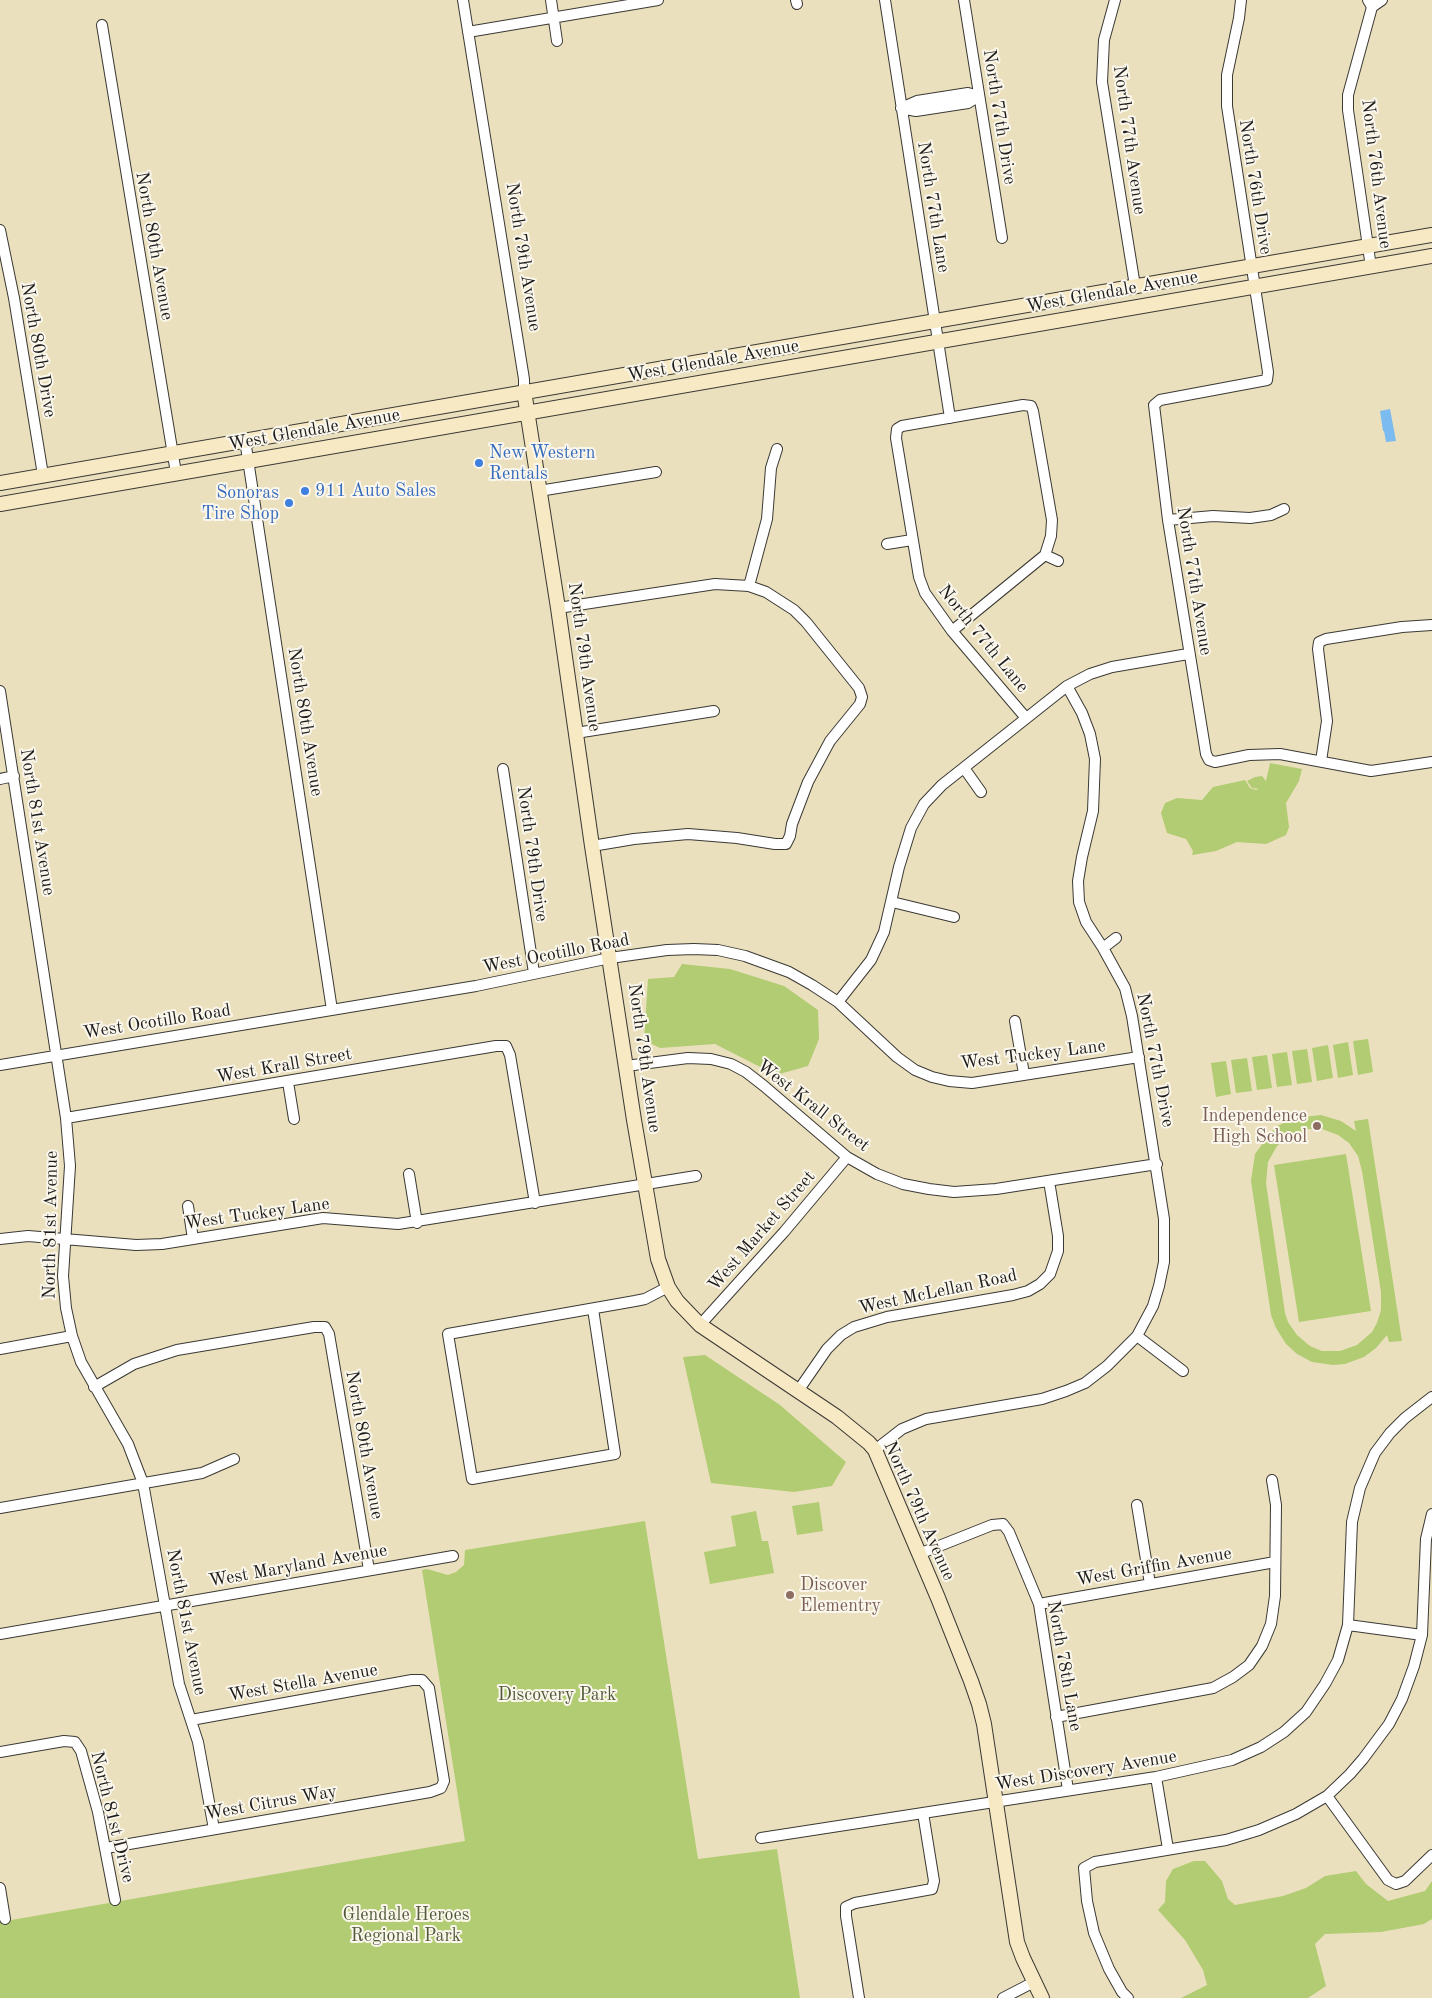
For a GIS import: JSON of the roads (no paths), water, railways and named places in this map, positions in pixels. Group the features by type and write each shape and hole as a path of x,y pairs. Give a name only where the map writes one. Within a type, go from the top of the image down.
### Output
{"main road":[{"name":"West Glendale Avenue","path":"0,483 1432,235"},
{"name":"West Glendale Avenue","path":"0,504 1432,256"},
{"name":"North 79th Avenue","path":"524,391 644,1185 658,1259 668,1287 677,1301 700,1325 837,1417 875,1450 971,1680 979,1704 984,1724 1017,1942 1042,1998"}],"street":[{"name":"North 79th Avenue","path":"463,0 524,391"},
{"path":"551,0 557,42"},
{"path":"468,32 658,0"},
{"name":"North 77th Lane","path":"885,0 950,418 902,426 897,429 896,438 919,577 925,593 952,631 1026,718"},
{"name":"North 77th Drive","path":"964,0 1002,238"},
{"name":"North 77th Avenue","path":"1115,0 1104,40 1102,82 1135,286"},
{"name":"North 76th Drive","path":"1154,405 1160,400 1266,380 1268,372 1227,106 1227,75 1241,0"},
{"path":"1370,4 1382,0"},
{"name":"North 76th Avenue","path":"1370,4 1348,95 1348,110 1372,267"},
{"name":"North 80th Avenue","path":"102,25 176,473"},
{"path":"901,108 917,102 968,93 980,96"},
{"name":"North 80th Drive","path":"0,230 15,307 43,476"},
{"path":"950,418 1023,405 1031,406 1052,520 1051,536 1044,555 952,631"},
{"name":"North 77th Avenue","path":"1154,405 1168,520 1188,654 1206,754 1209,760 1215,762 1262,754 1280,754 1320,762"},
{"name":"North 80th Avenue","path":"245,440 332,1010"},
{"path":"749,586 767,519 771,468 777,449"},
{"path":"538,491 656,472"},
{"path":"1168,520 1213,516 1250,518 1271,515 1284,509"},
{"path":"886,544 912,540"},
{"path":"1044,555 1058,561"},
{"path":"558,608 715,584 749,586 766,592 794,610 806,622 859,688 862,697 860,704 830,741 811,775 786,844 688,834 634,839 592,846"},
{"path":"1432,624 1326,639 1319,642 1318,649 1327,721 1320,762 1371,770 1432,762"},
{"path":"838,1002 871,960 884,932 901,859 911,828 924,804 942,786 1067,686 1090,674 1112,667 1188,654"},
{"name":"North 77th Drive","path":"875,1450 902,1429 926,1419 1007,1406 1066,1391 1085,1383 1108,1366 1137,1336 1153,1306 1164,1262 1164,1219 1157,1164 1132,1016 1125,988 1086,922 1079,902 1078,881 1093,811 1095,759 1090,734 1082,713 1067,686"},
{"name":"North 81st Avenue","path":"0,691 66,1118 70,1166 63,1292 72,1336 81,1362 128,1444 143,1483 179,1684 198,1742 214,1829"},
{"path":"576,733 714,710"},
{"name":"North 79th Drive","path":"503,768 534,974"},
{"path":"964,768 981,792"},
{"path":"0,779 14,776"},
{"path":"892,902 954,917"},
{"path":"1103,948 1116,938"},
{"name":"West Ocotillo Road","path":"0,1064 476,986 610,958 666,950 718,950 769,963 789,972 838,1002"},
{"name":"West Tuckey Lane","path":"838,1002 897,1057 915,1070 949,1081 972,1083 1139,1057"},
{"path":"1015,1021 1024,1074"},
{"name":"West Krall Street","path":"66,1118 496,1046 506,1046 510,1055 535,1203"},
{"name":"West Krall Street","path":"626,1066 688,1058 710,1059 731,1064 746,1072 764,1086 847,1157 876,1174 903,1184 928,1189 973,1192 1157,1164"},
{"path":"288,1082 294,1119"},
{"name":"West Market Street","path":"700,1325 784,1232 847,1157"},
{"path":"409,1174 417,1222"},
{"name":"West Tuckey Lane","path":"0,1239 28,1236 136,1245 162,1244 323,1218 383,1224 417,1222 696,1176"},
{"name":"West McLellan Road","path":"798,1391 827,1349 841,1335 854,1327 887,1317 1013,1295 1040,1284 1050,1274 1058,1251 1058,1236 1049,1181"},
{"path":"188,1206 193,1239"},
{"path":"593,1309 615,1454 472,1479 448,1334 645,1298 668,1287"},
{"name":"North 80th Avenue","path":"94,1386 134,1364 177,1350 314,1327 325,1327 329,1334 369,1570"},
{"path":"0,1349 72,1336"},
{"path":"1137,1336 1183,1371"},
{"path":"1422,1635 1348,1625 1352,1522 1360,1488 1375,1453 1404,1418 1432,1397"},
{"path":"0,1508 202,1473 234,1459"},
{"path":"1056,1717 1189,1694 1213,1688 1249,1665 1262,1646 1271,1624 1275,1596 1276,1505 1272,1480"},
{"path":"1137,1505 1150,1584"},
{"path":"1128,1998 1122,1992 1094,1934 1087,1901 1084,1868 1095,1862 1226,1840 1259,1830 1296,1814 1327,1796 1363,1760 1390,1724 1411,1674 1422,1635 1429,1569 1426,1539 1432,1514"},
{"name":"North 78th Lane","path":"919,1554 992,1524 1003,1524 1009,1532 1039,1604 1068,1790"},
{"name":"West Maryland Avenue","path":"0,1634 453,1556"},
{"name":"West Griffin Avenue","path":"1039,1604 1275,1562"},
{"name":"West Discovery Avenue","path":"761,1838 1156,1777 1232,1760 1261,1747 1284,1732 1306,1712 1325,1684 1338,1660 1348,1625"},
{"name":"West Stella Avenue","path":"191,1720 412,1680 422,1680 429,1688 444,1781 441,1788"},
{"name":"North 81st Drive","path":"0,1752 64,1741 75,1742 81,1750 106,1848 115,1900"},
{"path":"1156,1777 1168,1850"},
{"name":"West Citrus Way","path":"106,1848 420,1794 441,1788"},
{"path":"1327,1796 1388,1880 1396,1884 1405,1881 1432,1855"},
{"path":"859,1998 846,1907 855,1903 932,1889 934,1881 923,1813"},
{"path":"0,1888 5,1919"},
{"path":"1003,1998 1034,1982"}],"water":[{"path":"1390,409 1396,441 1386,442 1380,411"}],"place":[{"name":"New Western Rentals","path":"479,463"},
{"name":"911 Auto Sales","path":"305,491"},
{"name":"Sonoras Tire Shop","path":"289,503"},
{"name":"Independence High School","path":"1317,1126"},
{"name":"Discover Elementry","path":"790,1595"}],"park label":[{"name":"Discovery Park","path":"557,1695"},
{"name":"Glendale Heroes Regional Park","path":"406,1925"}]}
